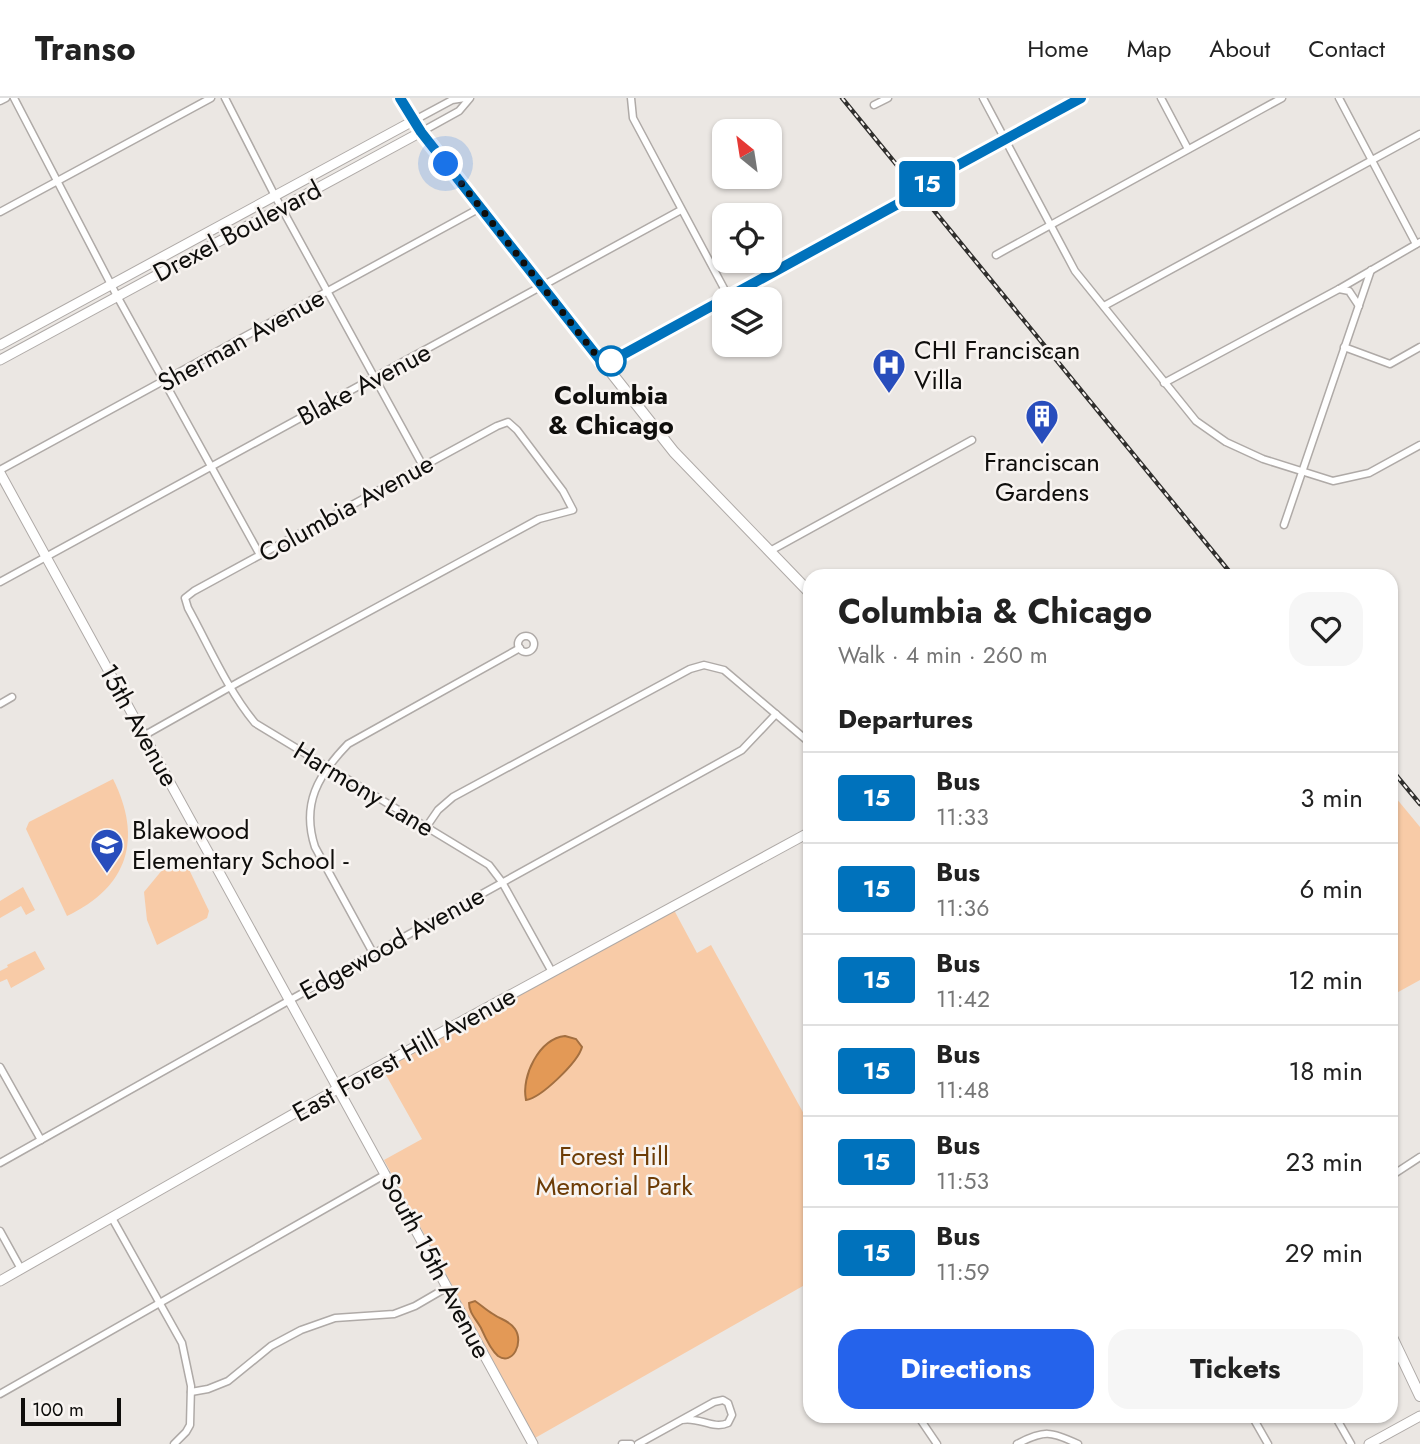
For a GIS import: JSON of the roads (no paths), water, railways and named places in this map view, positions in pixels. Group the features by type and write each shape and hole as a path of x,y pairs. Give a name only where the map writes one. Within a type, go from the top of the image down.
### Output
{"main road":[{"path":"400,98 421,132 674,452 803,586"},
{"path":"1398,1350 1420,1396"}],"street":[{"path":"0,101 6,98"},
{"path":"14,98 111,285 260,555"},
{"path":"0,212 211,98"},
{"path":"225,98 275,196 423,466"},
{"name":"Drexel Boulevard","path":"0,345 452,100 468,98"},
{"name":"Drexel Boulevard","path":"0,360 459,111 468,98"},
{"path":"631,98 633,118 723,287"},
{"path":"874,105 887,98"},
{"path":"983,98 1075,271 1196,421 1226,442 1264,459 1333,481 1369,473 1420,445"},
{"path":"745,287 907,199 936,177 1081,98"},
{"path":"1161,98 1188,149"},
{"path":"996,256 1282,98"},
{"path":"1164,383 1339,289 1418,243 1339,98"},
{"path":"1104,306 1420,134"},
{"name":"Sherman Avenue","path":"0,472 480,208"},
{"name":"Blake Avenue","path":"0,582 681,210"},
{"path":"1284,525 1371,270"},
{"path":"1339,289 1349,291 1359,306"},
{"path":"604,365 712,305"},
{"path":"1344,347 1390,364 1420,348"},
{"name":"Columbia Avenue","path":"185,598 508,422 563,491 573,510 539,519 231,687"},
{"path":"770,551 972,440"},
{"name":"15th Avenue","path":"0,472 339,1088"},
{"name":"Harmony Lane","path":"185,598 231,687 255,723 489,865 502,882 552,972"},
{"path":"373,953 315,847 309,828 309,810 316,788 342,749 358,737 520,648"},
{"path":"427,826 438,810 453,797 690,669 704,666 724,670 803,737"},
{"path":"145,735 231,687"},
{"path":"0,704 12,697"},
{"name":"Edgewood Avenue","path":"0,1163 741,750 776,714"},
{"name":"East Forest Hill Avenue","path":"0,1281 339,1088 803,836"},
{"path":"0,1067 41,1140"},
{"name":"South 15th Avenue","path":"339,1088 533,1444"},
{"path":"1398,1171 1420,1157"},
{"path":"0,1394 386,1174"},
{"path":"112,1217 181,1343 191,1391 190,1425 181,1439 174,1444"},
{"path":"0,1231 21,1269"},
{"path":"191,1391 208,1389 228,1381 271,1346 301,1330 335,1318 394,1314 446,1287"},
{"path":"638,1444 718,1400 728,1403 732,1415 728,1423 720,1426 689,1418 682,1420"},
{"path":"1369,1444 1420,1416"},
{"path":"923,1423 937,1444"},
{"path":"1256,1423 1268,1444"},
{"path":"1340,1423 1351,1444"},
{"path":"1017,1444 1043,1433 1054,1433 1077,1444"},
{"path":"622,1444 631,1444"}],"railway":[{"path":"842,98 1227,569"},
{"path":"1398,777 1420,804"}],"place":[{"name":"Columbia & Chicago","path":"611,361"},
{"name":"CHI Franciscan Villa","path":"889,395"},
{"name":"Franciscan Gardens","path":"1042,446"},
{"name":"Blakewood Elementary School -","path":"107,875"}],"park label":[{"name":"Forest Hill Memorial Park","path":"614,1171"}]}
